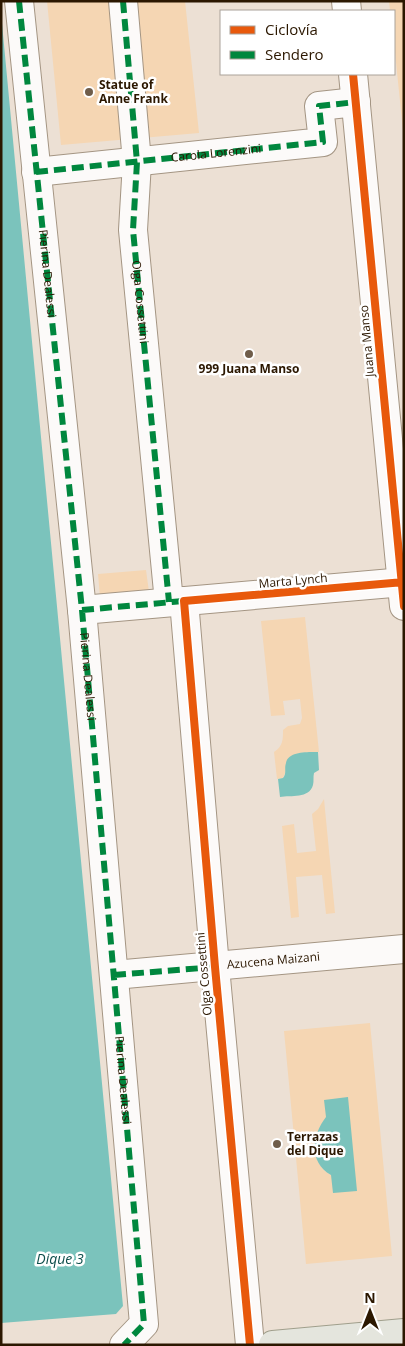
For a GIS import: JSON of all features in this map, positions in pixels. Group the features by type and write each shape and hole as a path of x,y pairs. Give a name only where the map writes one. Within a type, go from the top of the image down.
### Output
{"main road":[{"path":"274,1345 404,1333"}],"street":[{"name":"Pierina Dealessi","path":"19,1 82,610 144,1324 124,1345"},
{"name":"Olga Cossettini","path":"122,1 137,162 133,230 176,602 214,967 250,1345"},
{"name":"Juana Manso","path":"353,75 403,590"},
{"name":"Carola Lorenzini","path":"36,172 323,142 319,106 356,102"},
{"name":"Marta Lynch","path":"82,610 176,602 403,590"},
{"name":"Azucena Maizani","path":"114,975 404,949"}],"shaded area":[{"path":"47,1 185,1 199,133 61,145"},
{"path":"389,1 404,1 404,140 395,53 395,10 390,10"},
{"path":"146,570 149,592 100,597 98,574"},
{"path":"305,617 319,752 299,753 283,778 277,779 274,752 282,742 283,730 288,726 300,724 302,718 300,699 283,701 285,715 271,716 261,621"},
{"path":"324,799 335,913 326,914 322,875 296,877 299,917 291,918 282,826 294,824 297,853 316,851 312,814 318,809"},
{"path":"370,1023 392,1256 306,1264 284,1031","holes":["326,1118 331,1175 319,1163 315,1148 318,1132"]}],"water":[{"name":"Dique 3","path":"1,13 123,1306 116,1314 1,1323"},
{"path":"318,752 319,770 314,773 311,789 299,796 280,797 278,779 283,778 285,765 290,756 299,753"},
{"path":"348,1097 357,1191 333,1193 331,1175 324,1170 316,1156 315,1140 326,1117 324,1100"}],"marked path":[{"path":"19,1 82,610 144,1324 124,1345"},
{"path":"123,1 137,162 133,230 169,602"},
{"path":"36,172 323,142 319,106 356,102"},
{"path":"82,610 184,601"},
{"path":"114,975 215,967"}],"cycle path":[{"path":"353,75 404,606"},
{"path":"250,1345 184,601 404,582"}],"place":[{"name":"Statue of Anne Frank","path":"89,92"},
{"name":"999 Juana Manso","path":"249,354"},
{"name":"Terrazas del Dique","path":"277,1144"}]}
